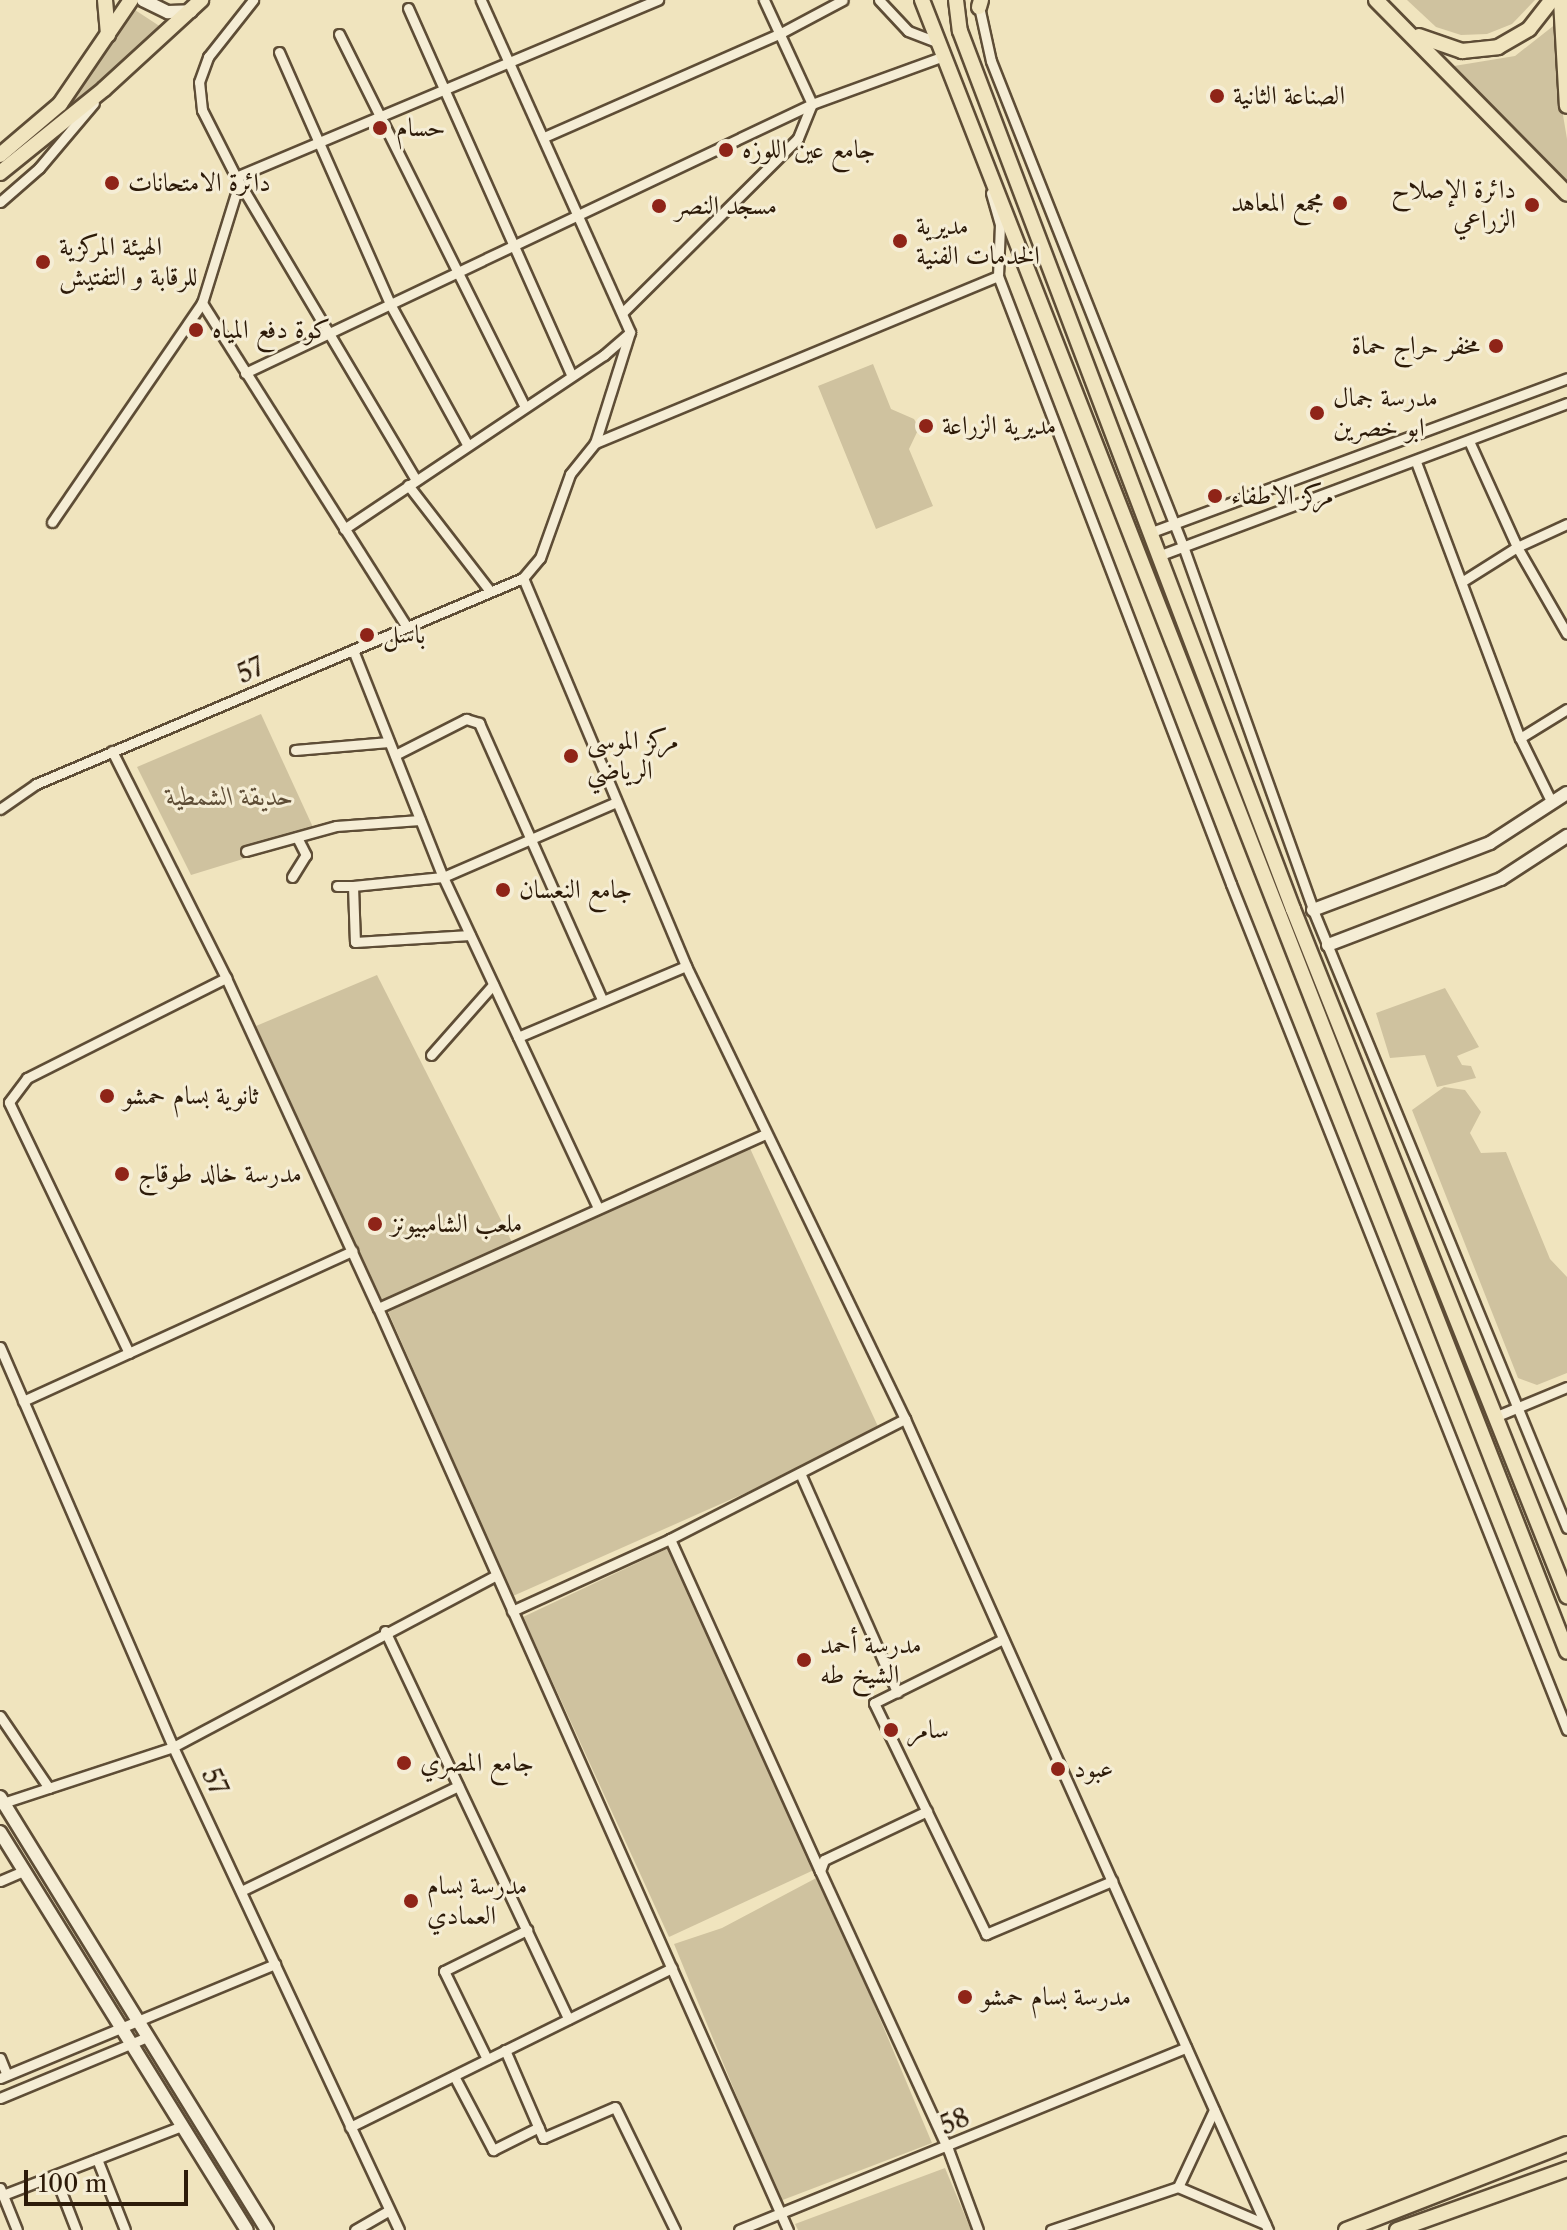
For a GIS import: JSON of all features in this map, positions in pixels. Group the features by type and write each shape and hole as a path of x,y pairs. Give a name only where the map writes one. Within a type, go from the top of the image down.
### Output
{"main road":[{"path":"105,0 108,36"},
{"path":"0,155 60,104 131,0"},
{"path":"143,0 168,12 196,6"},
{"path":"915,0 923,7 1567,1652"},
{"path":"956,0 960,31 1149,533 1293,909 1567,1596"},
{"path":"1376,0 1412,32 1567,194"},
{"path":"1387,0 1412,32 1462,51 1498,47 1529,29 1552,0"},
{"path":"1561,0 1567,106"},
{"path":"0,173 104,89 196,6"},
{"path":"1313,910 1490,843 1567,793"},
{"path":"1328,945 1501,879 1567,836"},
{"path":"2,1800 267,2230"},
{"path":"0,1832 247,2230"},
{"path":"1346,2230 1567,2144"},
{"path":"1397,2230 1567,2169"}],"street":[{"path":"253,0 208,57 199,82 202,110 236,177 412,482 490,591"},
{"path":"481,0 630,332 595,443 570,474 540,558 523,578 614,803 686,966 905,1419 1266,2227"},
{"path":"236,177 658,0"},
{"path":"622,313 798,138 812,104 764,0"},
{"path":"544,137 779,34 843,0"},
{"path":"879,0 908,31 936,42"},
{"path":"979,2 991,61 1183,546 1313,910 1520,1407 1567,1528"},
{"path":"408,8 517,244 571,374"},
{"path":"339,34 383,115 524,405"},
{"path":"279,52 390,304 467,444"},
{"path":"245,373 812,104 941,57"},
{"path":"0,202 39,168 104,89"},
{"path":"983,162 1000,224 998,276 1231,884 1567,1730"},
{"path":"52,522 202,303 235,204 236,177"},
{"path":"595,443 998,276"},
{"path":"202,303 406,626"},
{"path":"344,529 630,332"},
{"path":"1149,533 1567,378"},
{"path":"1158,556 1567,403"},
{"path":"1469,441 1517,547 1567,634"},
{"path":"1416,462 1520,738 1552,803"},
{"path":"1463,581 1517,547 1567,524"},
{"name":"57","path":"0,809 36,784 523,578"},
{"path":"353,650 443,877 598,1208"},
{"path":"1520,738 1567,709"},
{"path":"395,755 473,718 603,1001"},
{"path":"295,750 389,742"},
{"path":"112,751 226,978 352,1251 494,1576 788,2230"},
{"path":"337,886 443,877 614,803"},
{"path":"246,851 336,826 420,820"},
{"path":"292,877 306,855 297,837"},
{"path":"353,886 355,942 470,935"},
{"path":"518,1037 686,966"},
{"path":"129,1353 4,1104 27,1078 226,978"},
{"path":"431,1055 493,985"},
{"path":"378,1308 766,1134"},
{"path":"23,1401 352,1251"},
{"name":"57","path":"0,1347 173,1747 399,2230"},
{"path":"1497,1416 1567,1387"},
{"path":"512,1611 670,1539 905,1419"},
{"path":"800,1473 897,1692"},
{"path":"670,1539 948,2149 978,2230"},
{"path":"2,1800 49,1788 173,1747 385,1631 494,1576"},
{"path":"385,1631 568,2019"},
{"path":"1003,1639 874,1703 986,1934 1112,1881"},
{"path":"0,1716 49,1788"},
{"path":"241,1891 458,1786"},
{"path":"820,1871 824,1860 927,1811"},
{"path":"0,1881 23,1871"},
{"path":"487,2059 444,1971 527,1930"},
{"path":"0,2058 4,2077 139,2025 275,1964"},
{"path":"350,2127 672,1968"},
{"path":"0,2098 147,2037"},
{"name":"58","path":"739,2230 948,2149 1186,2048"},
{"path":"505,2050 543,2138 615,2107 675,2230"},
{"path":"454,2076 493,2150 539,2127"},
{"path":"1178,2187 1214,2110"},
{"path":"17,2230 1,2192 55,2176 182,2126"},
{"path":"97,2159 125,2230"},
{"path":"55,2176 76,2230"},
{"path":"1051,2230 1178,2187 1266,2227"},
{"path":"355,2230 389,2210"}],"green space":[{"path":"1407,0 1535,0 1512,24 1487,34 1461,35 1436,27"},
{"path":"135,10 161,27 75,108 25,146 72,102"},
{"path":"1557,23 1557,79 1567,139 1567,180 1454,66 1515,56"},
{"path":"873,364 891,409 914,419 919,428 909,449 933,506 876,529 818,386"},
{"name":"حديقة الشمطية","path":"261,714 317,836 191,875 137,767"},
{"path":"377,975 514,1246 380,1301 256,1026"},
{"path":"1445,988 1479,1047 1457,1056 1462,1065 1471,1066 1476,1078 1437,1087 1425,1055 1390,1058 1376,1013"},
{"path":"1444,1087 1465,1090 1481,1112 1470,1133 1481,1153 1506,1152 1550,1259 1567,1277 1567,1373 1537,1385 1518,1378 1412,1110"},
{"path":"748,1144 881,1433 513,1596 387,1309"},
{"path":"673,1546 816,1869 669,1937 523,1617"},
{"path":"820,1876 932,2143 780,2201 674,1944 722,1928"},
{"path":"945,2168 971,2230 798,2230 795,2224"}],"place":[{"name":"الصناعة الثانية","path":"1217,96"},
{"name":"حسام","path":"380,128"},
{"name":"جامع عين اللوزه","path":"726,150"},
{"name":"دائرة الامتحانات","path":"112,183"},
{"name":"مجمع المعاهد","path":"1340,203"},
{"name":"دائرة الإصلاح الزراعي","path":"1532,205"},
{"name":"مسجد النصر","path":"659,206"},
{"name":"مديرية الخدمات الفنية","path":"900,241"},
{"name":"الهيئة المركزية للرقابة و التفتيش","path":"43,262"},
{"name":"كوة دفع المياه","path":"196,330"},
{"name":"مخفر حراج حماة","path":"1496,346"},
{"name":"مدرسة جمال ابو خصرين","path":"1317,413"},
{"name":"مديرية الزراعة","path":"926,426"},
{"name":"مركز الاطفاء","path":"1215,496"},
{"name":"باسل","path":"367,635"},
{"name":"مركز الموسى الرياضي","path":"571,756"},
{"name":"جامع النعسان","path":"503,890"},
{"name":"ثانوية بسام حمشو","path":"107,1096"},
{"name":"مدرسة خالد طوقاج","path":"122,1174"},
{"name":"ملعب الشامبيونز","path":"375,1224"},
{"name":"مدرسة أحمد الشيخ طه","path":"804,1660"},
{"name":"سامر","path":"891,1730"},
{"name":"جامع المصري","path":"404,1763"},
{"name":"عبود","path":"1058,1769"},
{"name":"مدرسة بسام العمادي","path":"411,1901"},
{"name":"مدرسة بسام حمشو","path":"965,1997"}]}
